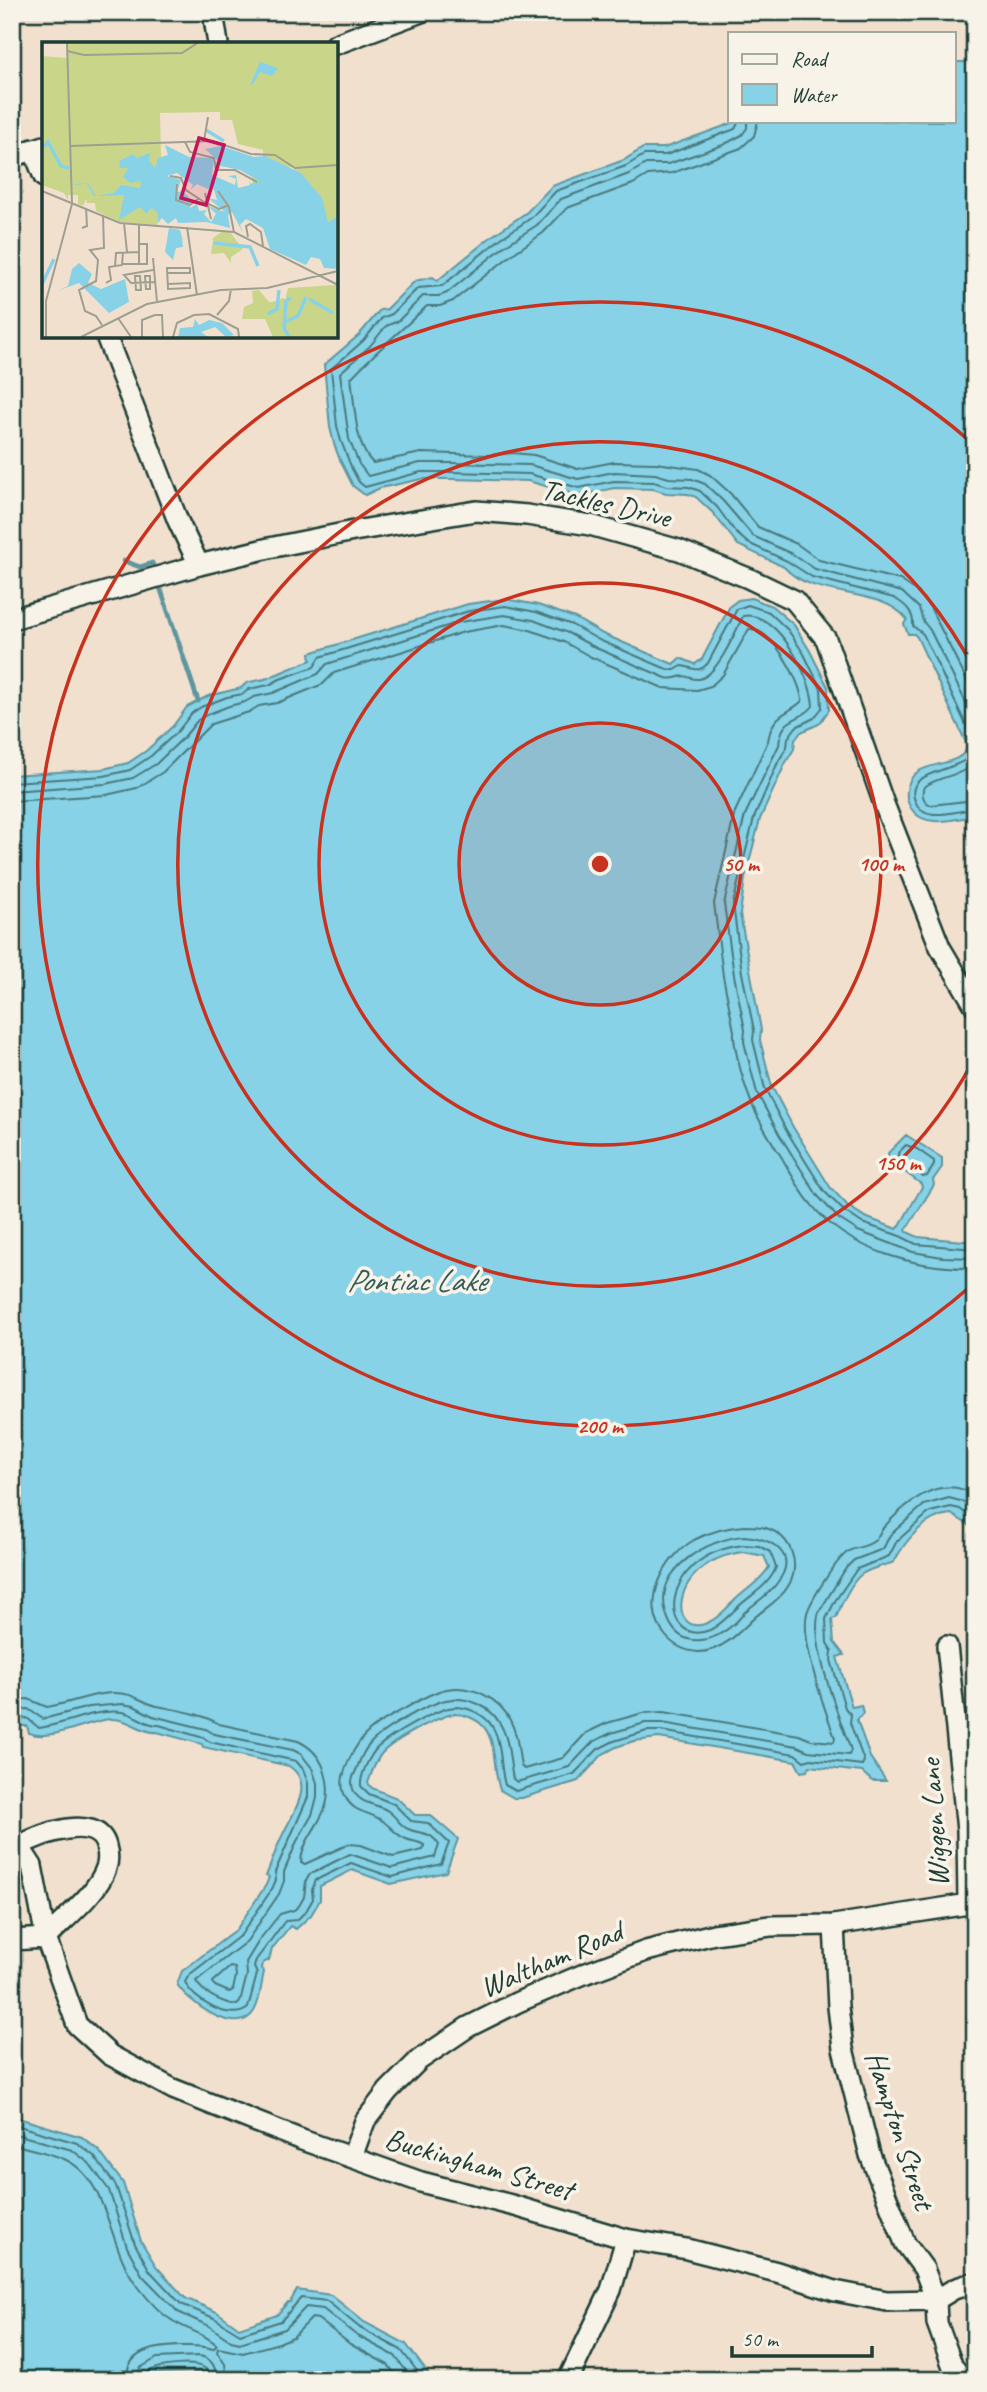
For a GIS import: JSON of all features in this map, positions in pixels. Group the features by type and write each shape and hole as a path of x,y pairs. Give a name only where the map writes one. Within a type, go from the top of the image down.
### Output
{"street":[{"path":"213,12 218,42"},
{"path":"338,43 421,12"},
{"path":"12,157 39,148 42,165"},
{"path":"107,338 178,521 199,565"},
{"name":"Tackles Drive","path":"12,619 199,565 354,531 476,512 527,515 590,525 679,550 793,600 827,639 884,804 940,947 974,1005"},
{"name":"Wiggen Lane","path":"834,1925 972,1903 947,1646"},
{"path":"12,1940 46,1938 100,1881 108,1854 105,1841 97,1832 85,1827 15,1843"},
{"name":"Buckingham Street","path":"15,1843 32,1866 46,1938 77,2025 110,2055 173,2089 302,2140 421,2182 626,2239 687,2249 777,2272 835,2291 887,2301 936,2300 954,2289 975,2282"},
{"name":"Waltham Road","path":"352,2157 365,2121 388,2091 419,2060 468,2027 518,2002 646,1951 714,1934 770,1926 834,1925"},
{"name":"Hampton Street","path":"834,1925 843,2049 856,2104 870,2155 905,2243 923,2269 936,2300 937,2323 953,2376"},
{"path":"568,2380 611,2290 626,2239"}],"water":[{"path":"956,62 975,62 975,816 926,820 910,807 907,794 910,780 916,773 954,760 968,747 917,637 908,634 904,624 907,619 895,608 880,601 812,585 797,578 784,567 738,545 713,513 696,497 688,494 666,493 653,489 614,488 580,496 528,481 422,479 380,488 365,495 353,486 340,460 330,427 324,365 359,335 380,310 387,309 415,281 433,277 437,281 492,236 527,212 552,186 624,160 643,148 664,148 735,122 956,122"},
{"name":"Pontiac Lake","path":"751,598 772,606 794,625 828,687 829,710 819,724 801,732 795,740 794,749 760,819 745,878 740,914 761,1030 760,1040 772,1087 830,1187 848,1206 865,1217 897,1229 899,1227 922,1187 889,1160 888,1153 906,1135 942,1158 942,1167 933,1180 934,1185 907,1232 918,1237 975,1242 975,1529 951,1514 933,1519 910,1538 894,1562 869,1570 858,1577 836,1618 832,1619 834,1642 844,1655 837,1657 852,1707 861,1705 863,1713 857,1720 870,1757 886,1781 872,1781 862,1772 810,1766 807,1771 801,1772 795,1761 659,1738 634,1741 616,1747 603,1754 578,1781 514,1798 500,1790 491,1741 484,1727 466,1716 454,1714 438,1719 396,1742 382,1753 368,1783 372,1788 397,1798 415,1815 430,1815 458,1839 446,1872 391,1884 352,1870 320,1886 320,1900 311,1915 296,1929 290,1926 272,1949 269,1960 263,1963 261,1989 254,2011 243,2020 222,2018 200,2007 177,1984 182,1971 236,1930 266,1885 269,1877 266,1876 276,1850 300,1799 301,1781 297,1773 289,1766 203,1747 202,1744 146,1731 117,1719 47,1735 29,1733 27,1726 12,1726 12,775 103,769 128,763 146,751 173,726 187,707 208,696 241,688 247,683 268,678 311,660 310,653 468,604 505,599 538,605 575,618 603,634 673,664 680,658 695,664 702,659 730,606 738,600","holes":["743,1552 764,1556 769,1567 719,1615 709,1622 696,1625 687,1621 682,1611 682,1598 688,1584 700,1570 718,1559"]},
{"path":"12,2114 82,2137 99,2151 123,2183 141,2241 156,2266 185,2298 217,2312 239,2328 277,2315 297,2290 331,2295 364,2322 406,2344 433,2380 201,2380 200,2372 160,2373 147,2380 12,2380"}],"waterway":[{"path":"124,561 140,567 152,563 198,701"}]}
